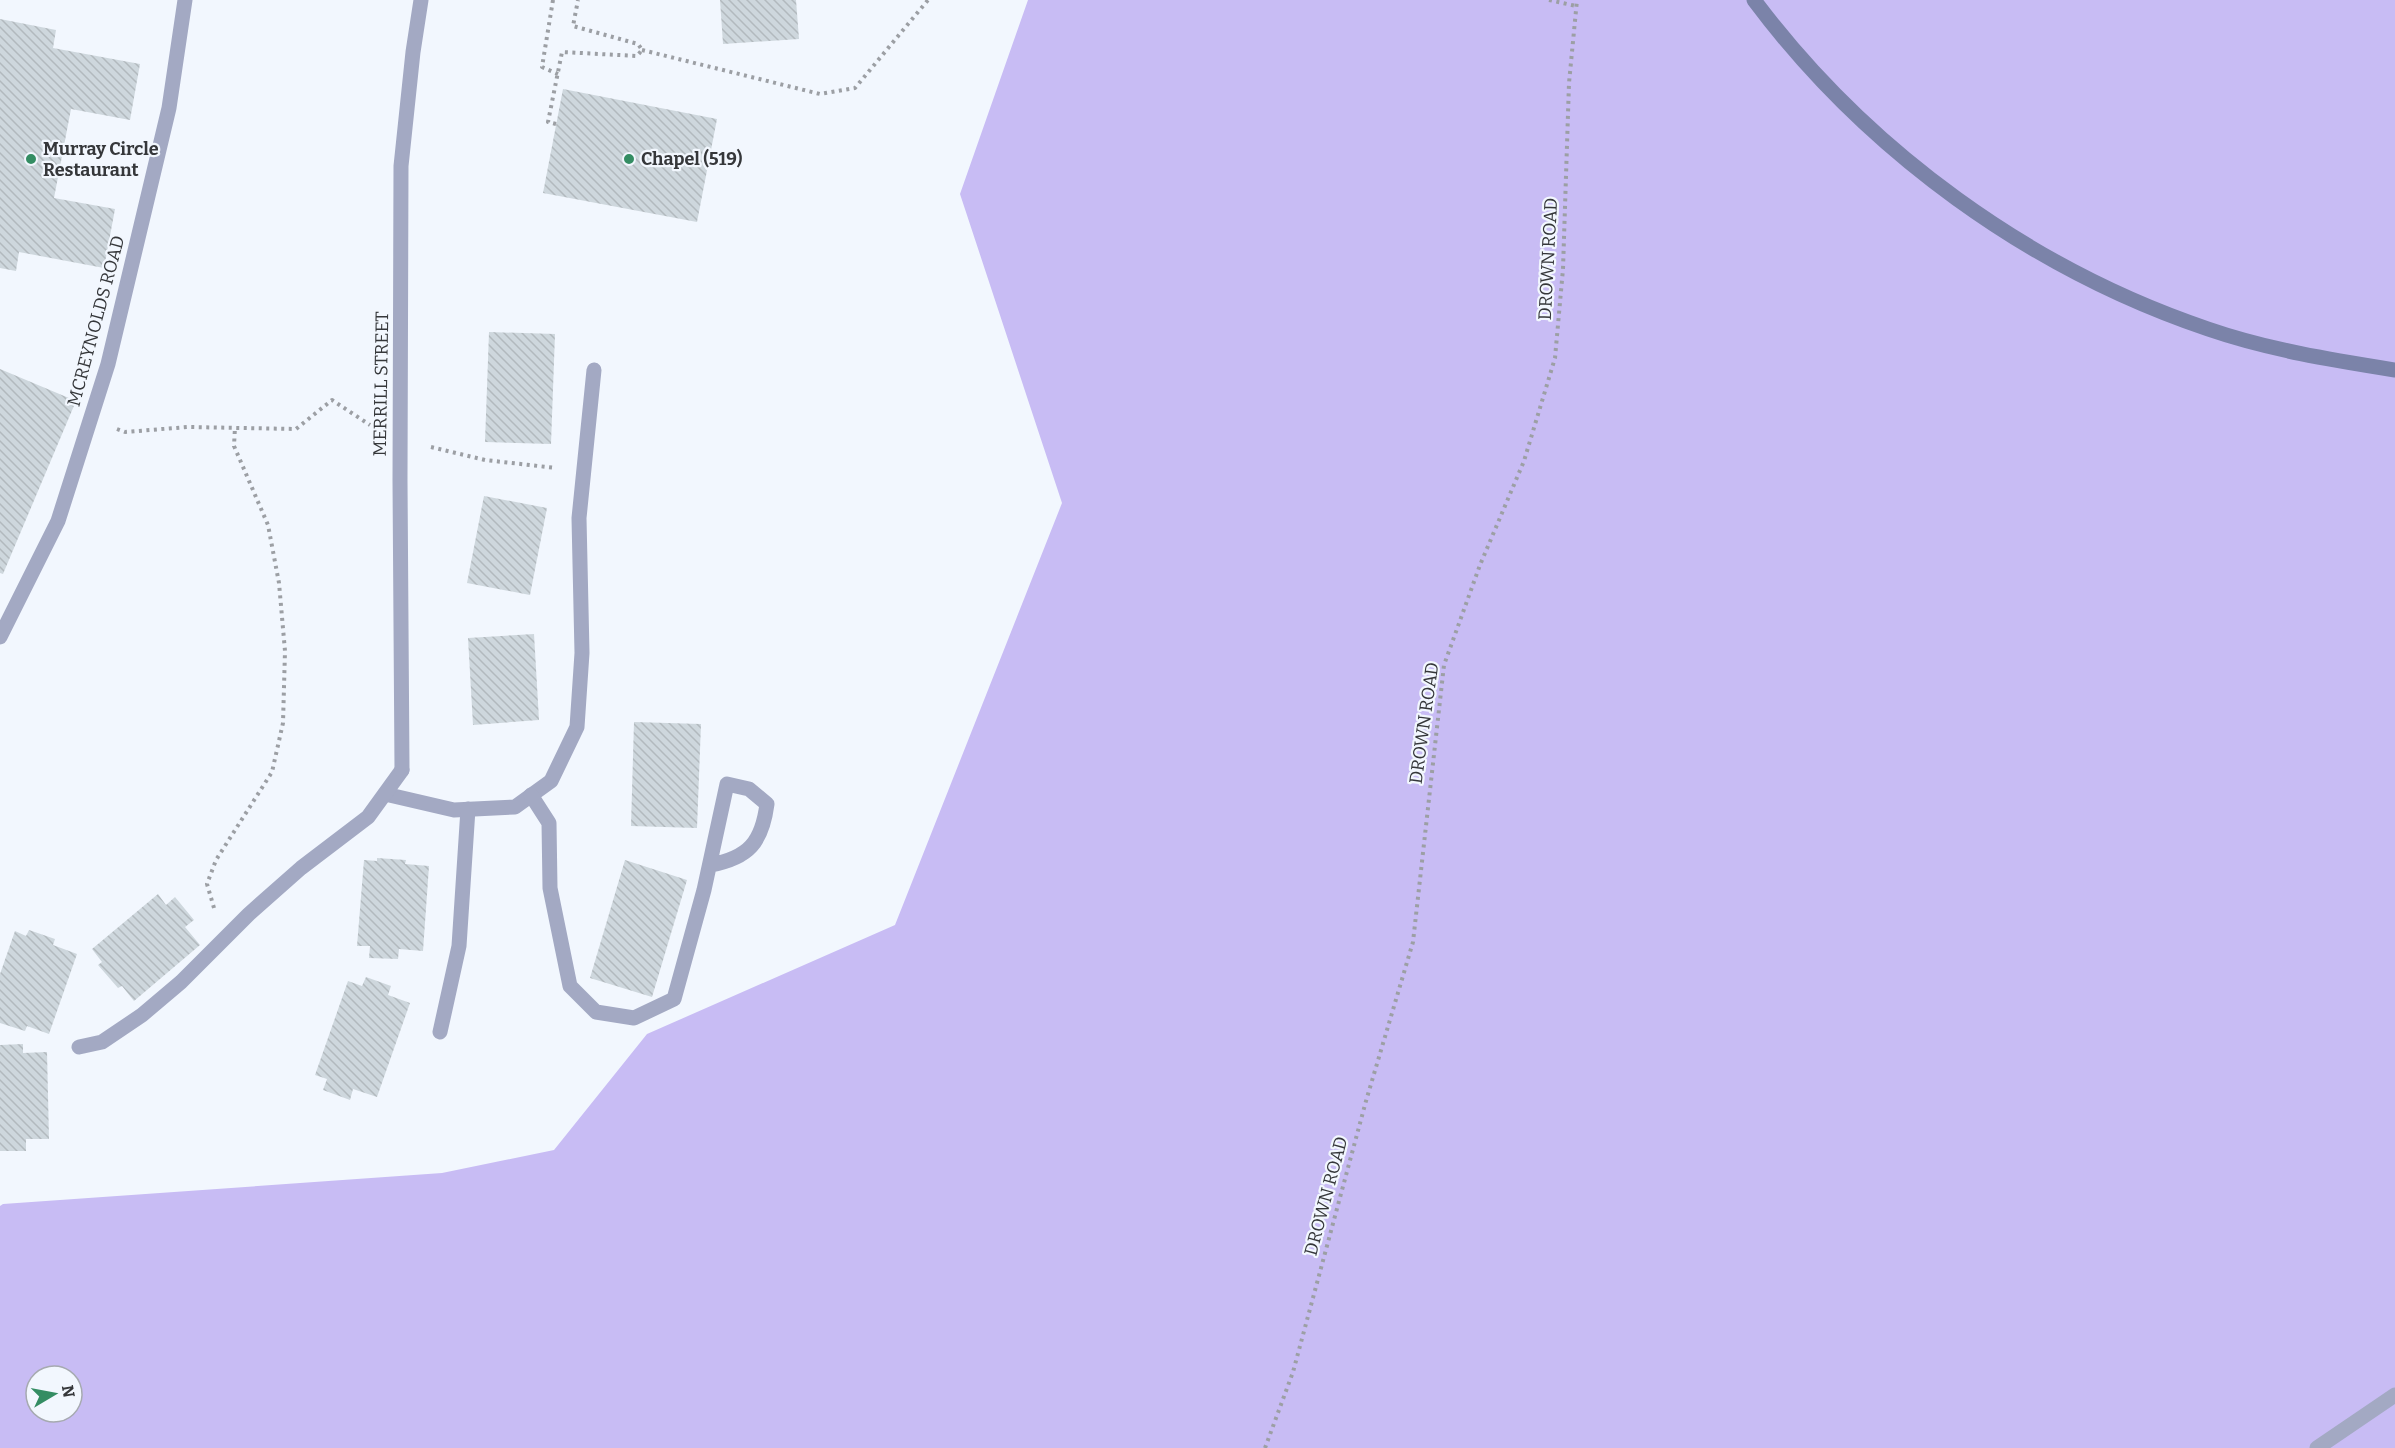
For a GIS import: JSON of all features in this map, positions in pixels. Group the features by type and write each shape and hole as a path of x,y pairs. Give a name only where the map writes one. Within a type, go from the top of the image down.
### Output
{"main road":[{"path":"1754,0 1827,86 1879,136 1965,203 2058,263 2148,306 2210,330 2312,356 2395,370"}],"street":[{"name":"MCREYNOLDS ROAD","path":"0,638 58,521 108,364 169,108 185,0"},
{"name":"MERRILL STREET","path":"385,794 402,770 400,480 402,166 413,52 421,0"},
{"path":"79,1047 102,1042 142,1015 181,982 222,940 301,868 368,817 385,794 454,810 514,807 551,781 577,727 582,653 579,518 594,370"},
{"path":"531,795 549,823 550,888 570,986 596,1012 634,1018 674,999 710,865 728,783 749,789 767,804 764,825 754,845 732,861 710,865"},
{"path":"440,1032 459,946 468,810"},
{"path":"2317,1448 2395,1395"}],"path":[{"path":"553,0 542,67 558,74"},
{"path":"578,0 573,26 638,44 642,50 820,94 855,87 928,0"},
{"path":"1549,0 1576,6"},
{"name":"DROWN ROAD","path":"1265,1448 1293,1372 1366,1101 1413,942 1444,665 1480,565 1524,461 1555,358 1563,269 1569,83 1577,0"},
{"path":"556,124 548,122 562,52 637,56 642,50"},
{"path":"112,427 125,432 188,427 296,429 332,400 379,430"},
{"path":"222,940 207,884 216,860 272,772 284,713 285,651 279,583 268,525 234,446 235,427"},
{"path":"427,446 485,460 584,470"}],"shaded area":[{"path":"1028,0 2395,0 2395,1448 0,1448 0,1206 3,1204 442,1173 554,1150 647,1034 895,925 1062,503 960,194"}],"building":[{"path":"720,0 796,0 799,39 723,44"},
{"name":"Murray Circle Restaurant","path":"0,19 56,30 53,48 140,64 130,120 71,109 54,198 115,209 104,268 19,252 16,271 0,268"},
{"name":"Chapel (519)","path":"563,89 717,119 697,222 543,193"},
{"path":"489,332 555,334 551,444 485,442"},
{"path":"0,369 76,401 3,574 0,573"},
{"path":"484,496 547,508 530,595 467,583"},
{"path":"534,634 539,720 473,725 468,638"},
{"path":"634,722 701,724 697,828 631,826"},
{"path":"377,858 406,860 405,864 429,866 423,951 399,949 398,959 369,958 370,946 357,946 364,860 377,861"},
{"path":"625,860 687,880 652,997 590,978"},
{"path":"158,894 166,905 175,897 194,920 185,927 200,945 134,1001 122,986 118,988 98,965 102,962 92,949"},
{"path":"29,930 55,939 53,945 77,954 49,1034 27,1026 25,1031 0,1023 0,974 15,931 26,936"},
{"path":"366,977 391,986 388,995 410,1003 377,1097 353,1089 350,1100 323,1090 327,1079 315,1075 348,981 362,986"},
{"path":"23,1044 23,1053 47,1052 49,1139 26,1139 26,1151 0,1151 0,1045"}],"place":[{"name":"Murray Circle Restaurant","path":"31,159"},
{"name":"Chapel (519)","path":"629,159"}]}
